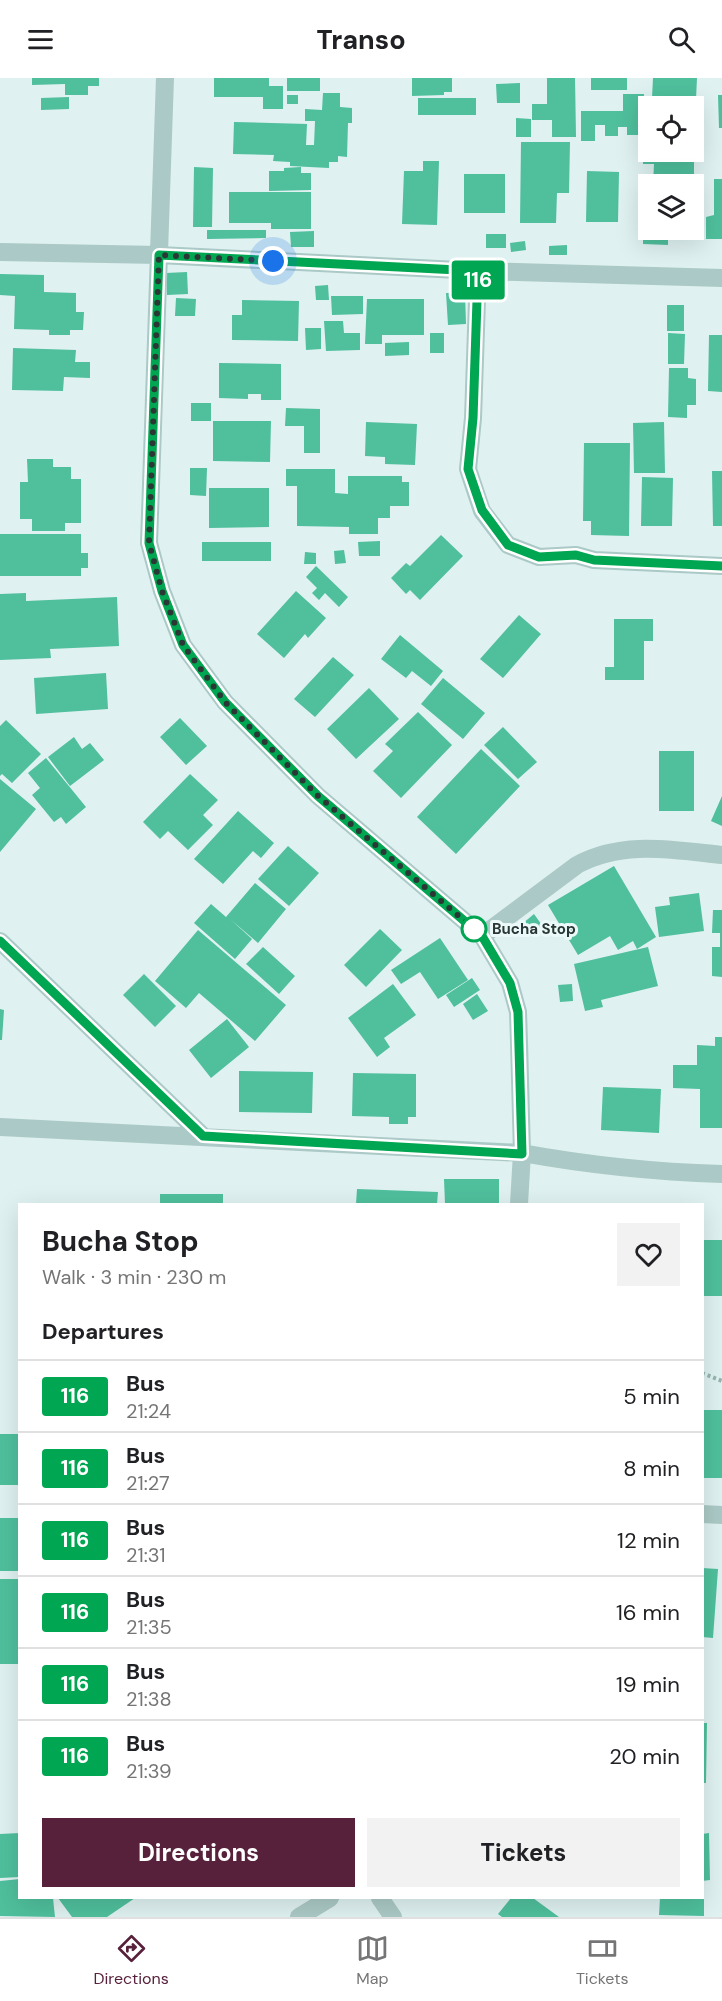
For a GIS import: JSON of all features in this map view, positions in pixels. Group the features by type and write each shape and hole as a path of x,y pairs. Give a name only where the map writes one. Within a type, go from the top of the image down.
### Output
{"street":[{"path":"165,78 149,543 162,591 183,645 225,702 318,796 482,936 510,983 518,1012 522,1154 519,1203"},
{"path":"0,252 159,255 478,271 722,278"},
{"path":"478,271 473,418 468,469 482,510 508,545 539,557 576,555 594,560 722,566"},
{"path":"482,936 591,857 618,851 651,848 722,855"},
{"path":"0,941 203,1136"},
{"path":"0,1127 522,1154 583,1164 722,1174"},
{"path":"704,1514 722,1515"},
{"path":"299,1917 328,1899"},
{"path":"381,1899 393,1917"}],"path":[{"path":"704,1374 722,1382"}],"building":[{"path":"32,78 99,78 99,86 88,86 88,95 65,95 65,84 32,85"},
{"path":"214,78 269,78 269,86 283,86 283,109 263,109 263,97 214,97"},
{"path":"287,78 320,78 320,91 287,91"},
{"path":"412,78 452,78 452,92 444,92 444,95 412,96"},
{"path":"547,78 575,78 576,137 552,137 552,120 532,120 532,104 547,104"},
{"path":"591,78 627,78 627,90 591,90"},
{"path":"653,78 697,78 696,96 652,96"},
{"path":"520,83 520,103 497,103 496,84"},
{"path":"323,93 340,93 340,107 352,108 352,123 348,123 347,157 338,156 338,162 329,162 329,168 290,166 290,162 273,161 274,155 233,154 234,122 307,124 306,145 314,145 315,121 305,121 305,109 322,110"},
{"path":"623,94 644,94 644,96 638,96 638,135 627,135 627,127 618,127 618,136 605,136 605,125 595,125 595,141 581,141 581,111 623,111"},
{"path":"287,95 298,95 298,104 287,104"},
{"path":"718,95 722,95 722,128 719,128"},
{"path":"69,97 69,109 41,110 41,98"},
{"path":"418,98 476,98 476,115 418,115"},
{"path":"516,118 531,119 531,137 516,137"},
{"path":"521,142 570,142 569,193 557,193 556,223 520,223"},
{"path":"423,161 439,161 437,225 402,224 404,171 423,171"},
{"path":"643,162 694,162 694,174 654,174 654,164 643,164"},
{"path":"194,167 213,168 212,227 193,227"},
{"path":"301,167 301,173 311,173 311,190 269,191 269,171 284,171 284,168"},
{"path":"587,171 619,172 618,222 586,222"},
{"path":"464,174 505,174 505,213 464,213"},
{"path":"714,179 722,179 722,239 706,239 706,217 714,215"},
{"path":"229,192 311,192 311,229 271,229 271,223 229,223"},
{"path":"207,230 266,230 266,238 207,239"},
{"path":"314,231 314,247 291,247 290,232"},
{"path":"486,234 506,234 506,248 486,248"},
{"path":"643,240 668,240 668,245 643,244"},
{"path":"525,241 526,250 511,252 510,243"},
{"path":"567,245 567,255 549,255 549,246"},
{"path":"187,272 188,294 167,295 166,273"},
{"path":"0,274 44,275 44,292 76,293 76,312 84,312 83,330 70,330 70,335 49,335 49,330 14,329 15,296 0,295"},
{"path":"328,285 329,300 316,300 315,286"},
{"path":"446,293 465,293 466,324 448,325"},
{"path":"331,296 363,296 363,314 332,315"},
{"path":"176,298 196,299 195,316 175,316"},
{"path":"367,299 424,299 424,335 382,335 382,344 365,344"},
{"path":"242,300 299,301 298,341 232,340 232,315 242,315"},
{"path":"667,305 684,305 684,331 667,331"},
{"path":"324,321 343,321 344,333 360,333 360,350 326,351"},
{"path":"305,328 321,328 321,349 306,350"},
{"path":"430,333 444,333 444,353 430,353"},
{"path":"668,333 685,334 684,364 668,364"},
{"path":"709,335 722,335 722,392 708,391"},
{"path":"409,342 409,355 385,356 385,343"},
{"path":"13,348 76,350 75,362 90,362 90,378 64,377 63,391 12,390"},
{"path":"219,363 281,364 281,400 261,400 261,394 248,394 248,399 219,398"},
{"path":"669,368 688,368 688,378 696,379 696,405 687,405 687,418 668,417"},
{"path":"191,403 211,403 211,421 191,421"},
{"path":"286,408 320,409 320,453 304,453 304,426 285,426"},
{"path":"213,421 271,421 270,462 213,461"},
{"path":"366,422 417,424 415,465 385,464 385,457 365,456"},
{"path":"664,422 665,473 634,473 633,423"},
{"path":"584,443 630,443 629,536 591,535 591,521 583,521"},
{"path":"27,459 53,459 53,467 71,467 71,479 81,479 81,523 65,523 65,531 32,531 32,519 20,519 20,482 28,482"},
{"path":"190,468 207,468 206,496 190,495"},
{"path":"286,469 335,469 335,493 348,494 348,476 402,476 402,482 409,482 409,506 390,506 390,518 378,518 378,534 349,534 349,527 297,526 297,486 286,486"},
{"path":"712,471 722,471 722,526 713,526"},
{"path":"642,477 673,478 672,526 641,526"},
{"path":"209,488 269,488 269,527 209,528"},
{"path":"0,534 81,534 81,553 88,553 88,568 81,568 81,576 0,576"},
{"path":"441,535 463,556 420,600 410,590 406,594 391,578 406,563 410,566"},
{"path":"380,541 380,556 359,556 358,542"},
{"path":"202,542 271,542 271,561 202,561"},
{"path":"344,550 346,563 335,564 334,551"},
{"path":"305,552 316,553 316,564 304,564"},
{"path":"316,566 348,597 339,607 325,593 319,600 312,593 317,588 306,577"},
{"path":"296,591 326,618 308,638 305,634 284,658 257,634"},
{"path":"26,593 26,601 117,597 119,646 50,649 51,658 0,660 0,594"},
{"path":"519,615 541,634 503,678 480,659"},
{"path":"614,619 653,619 653,641 644,641 644,680 605,680 605,667 614,667"},
{"path":"400,635 443,671 431,686 412,671 406,678 381,659"},
{"path":"333,657 354,675 315,717 294,699"},
{"path":"106,673 108,709 36,714 34,678"},
{"path":"443,678 485,713 463,739 421,704"},
{"path":"369,688 399,719 356,759 327,729"},
{"path":"418,712 452,745 401,798 373,771 393,751 385,744"},
{"path":"180,718 207,746 186,765 160,737"},
{"path":"6,720 41,754 12,783 2,774 0,776 0,726"},
{"path":"503,727 537,762 518,779 484,745"},
{"path":"74,737 82,749 90,743 104,760 70,786 48,757"},
{"path":"481,749 520,786 456,854 417,817"},
{"path":"659,751 694,751 694,811 659,811"},
{"path":"46,758 86,807 66,824 61,817 54,822 32,795 40,788 28,773"},
{"path":"190,774 218,800 203,815 213,825 188,850 168,831 160,839 143,822"},
{"path":"0,779 36,809 0,852"},
{"path":"722,796 722,826 711,821"},
{"path":"238,811 274,843 261,858 253,851 223,884 194,859"},
{"path":"288,846 319,873 289,906 258,879"},
{"path":"614,866 656,937 637,949 633,941 618,950 610,936 578,955 548,905"},
{"path":"255,883 286,909 258,943 230,919 252,939 235,959 194,923 211,904 226,917"},
{"path":"699,893 704,931 659,937 655,907 670,905 669,897"},
{"path":"713,910 722,910 722,977 712,976 712,947 720,947 720,933 712,933"},
{"path":"534,914 544,928 531,937 522,924"},
{"path":"380,929 402,950 366,987 344,965"},
{"path":"198,930 286,1005 255,1041 199,993 186,1008 155,981"},
{"path":"440,938 468,980 438,999 420,972 401,984 391,970"},
{"path":"263,947 295,976 279,994 246,964"},
{"path":"648,947 658,986 601,1000 603,1007 585,1011 574,964"},
{"path":"144,974 176,1006 155,1027 123,995"},
{"path":"472,978 480,990 454,1007 446,995"},
{"path":"393,984 416,1015 384,1038 390,1047 377,1057 348,1018"},
{"path":"572,984 573,1001 560,1002 558,985"},
{"path":"477,994 488,1011 473,1020 463,1004"},
{"path":"0,1009 4,1010 2,1040 0,1040"},
{"path":"227,1019 249,1047 211,1078 189,1050"},
{"path":"715,1037 722,1037 722,1128 700,1128 700,1089 673,1088 673,1065 697,1065 697,1045 715,1046"},
{"path":"239,1071 313,1072 312,1113 239,1112"},
{"path":"353,1073 416,1074 416,1117 408,1117 408,1124 389,1124 389,1117 352,1116"},
{"path":"603,1087 661,1089 659,1133 601,1130"},
{"path":"444,1179 499,1179 499,1203 445,1203"},
{"path":"357,1189 438,1192 437,1203 356,1203"},
{"path":"160,1194 223,1194 223,1203 160,1203"},
{"path":"704,1240 722,1240 722,1296 704,1296"},
{"path":"704,1410 722,1410 722,1478 704,1478"},
{"path":"0,1434 18,1434 18,1485 0,1485"},
{"path":"0,1518 18,1518 18,1571 0,1571"},
{"path":"704,1568 718,1569 713,1638 704,1637"},
{"path":"0,1579 18,1579 18,1664 0,1664"},
{"path":"704,1723 707,1723 706,1783 704,1783"},
{"path":"18,1833 18,1877 0,1878 0,1834"},
{"path":"709,1833 710,1880 704,1881 704,1834"},
{"path":"18,1879 18,1899 53,1899 55,1917 0,1916 0,1881"},
{"path":"59,1899 134,1899 107,1917 72,1917"},
{"path":"510,1899 534,1899 559,1917 502,1917 498,1914"},
{"path":"660,1899 704,1899 704,1916 659,1915"}],"bus line":[{"name":"116","path":"0,941 203,1136 522,1154 518,1012 510,983 482,936 318,796 225,702 183,645 162,591 149,543 159,255 478,271 473,418 468,469 482,510 508,545 539,557 576,555 594,560 722,566"}],"place":[{"name":"Bucha Stop","path":"474,929"}],"route":[{"path":"273,261 159,255 149,543 162,591 183,645 225,702 318,796 474,929"}]}
